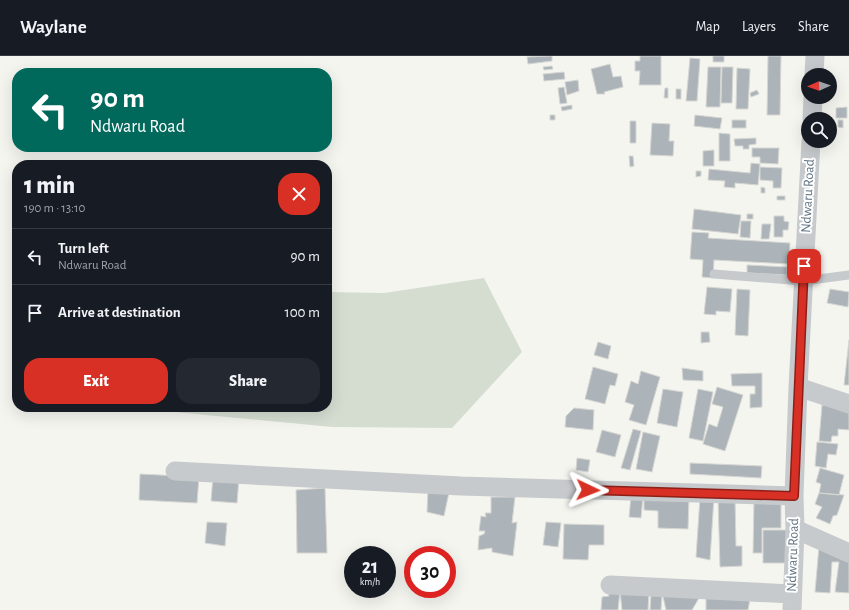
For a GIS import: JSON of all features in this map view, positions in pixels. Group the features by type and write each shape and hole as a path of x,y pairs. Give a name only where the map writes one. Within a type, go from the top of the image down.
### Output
{"street":[{"path":"814,68 815,56"},
{"name":"Ndwaru Road","path":"792,602 798,386 811,148"},
{"path":"798,386 849,404"},
{"path":"176,471 461,486 794,496"},
{"path":"795,528 849,553"},
{"path":"610,585 792,602"}],"lane":[{"path":"714,274 803,282 849,275"}],"shaded area":[{"path":"484,278 522,352 452,428 332,427 174,412 332,412 332,292 384,293"}],"building":[{"path":"552,56 552,61 528,64 527,57"},
{"path":"640,56 661,56 661,85 639,85 640,71 635,71 635,61 640,61"},
{"path":"713,56 724,56 724,62 713,62"},
{"path":"768,56 781,56 780,115 767,115"},
{"path":"690,58 700,59 697,101 686,101"},
{"path":"610,64 613,77 621,76 623,87 604,92 605,94 597,94 591,69"},
{"path":"552,66 553,69 544,70 543,67"},
{"path":"708,67 721,67 720,107 706,107"},
{"path":"722,67 733,67 732,103 721,103"},
{"path":"737,68 750,69 748,109 736,109"},
{"path":"564,72 565,79 544,81 543,74"},
{"path":"578,80 579,91 567,95 565,82"},
{"path":"564,87 567,103 560,104 558,88"},
{"path":"665,88 668,88 668,98 664,98"},
{"path":"676,89 681,89 681,99 676,99"},
{"path":"757,90 759,94 751,97 750,93"},
{"path":"572,105 572,109 562,111 561,107"},
{"path":"847,107 847,118 837,118 836,108"},
{"path":"550,115 555,115 555,120 550,120"},
{"path":"695,115 722,118 720,129 694,126"},
{"path":"732,120 746,120 746,128 732,128"},
{"path":"838,120 843,120 843,128 838,127"},
{"path":"630,121 636,121 636,143 630,143"},
{"path":"652,123 670,124 669,141 674,141 673,156 650,155"},
{"path":"719,133 730,134 730,161 719,161"},
{"path":"756,138 756,144 749,145 749,149 743,149 743,146 735,146 734,139"},
{"path":"752,148 779,148 778,164 760,163 760,157 752,157"},
{"path":"714,150 714,166 703,166 703,151"},
{"path":"629,156 633,156 634,166 630,167"},
{"path":"751,163 760,164 758,185 735,183 735,188 724,187 725,181 708,180 709,169 750,173"},
{"path":"760,167 782,168 781,188 773,188 773,181 760,180"},
{"path":"696,171 701,171 701,176 696,177"},
{"path":"761,187 765,188 765,193 761,193"},
{"path":"777,196 785,196 785,200 777,200"},
{"path":"694,209 741,215 738,234 692,229"},
{"path":"747,214 753,214 753,219 747,219"},
{"path":"774,216 784,216 784,221 789,222 788,230 783,230 783,237 774,237"},
{"path":"741,221 751,221 750,238 740,237"},
{"path":"762,224 771,224 769,239 761,239"},
{"path":"692,232 709,233 708,238 790,243 789,264 714,260 713,278 702,277 703,260 690,259"},
{"path":"747,265 787,267 787,275 747,273"},
{"path":"707,287 732,289 730,312 716,311 716,315 704,314"},
{"path":"737,289 750,290 748,336 735,335"},
{"path":"830,289 849,292 848,307 827,303"},
{"path":"701,332 709,332 710,342 701,343"},
{"path":"849,340 849,385 844,385"},
{"path":"598,342 611,346 608,359 594,355"},
{"path":"593,367 618,374 615,386 610,385 605,404 585,399"},
{"path":"682,368 703,371 703,381 683,380"},
{"path":"641,371 660,377 646,425 629,420 634,405 625,402 631,381 638,384"},
{"path":"762,373 762,407 750,408 750,394 755,394 755,386 732,386 731,374"},
{"path":"717,387 743,395 725,451 703,444 709,424 717,427 723,407 712,404"},
{"path":"663,389 683,392 677,427 657,423"},
{"path":"698,389 713,392 703,441 689,438"},
{"path":"822,405 849,407 849,430 838,429 838,436 832,436 831,442 819,441"},
{"path":"574,408 594,410 593,430 565,427 566,416"},
{"path":"633,429 641,431 630,470 621,468"},
{"path":"602,430 621,435 615,457 596,452"},
{"path":"643,432 660,436 652,472 636,469"},
{"path":"817,442 838,444 836,455 828,454 826,468 815,466"},
{"path":"577,458 590,460 588,472 576,470"},
{"path":"690,463 762,466 761,478 690,474"},
{"path":"820,468 844,475 839,495 819,493 821,484 816,482"},
{"path":"140,474 199,477 197,503 139,500"},
{"path":"213,476 239,478 237,503 211,501"},
{"path":"428,487 450,488 444,516 427,512"},
{"path":"325,488 327,553 297,553 296,490"},
{"path":"819,493 844,495 837,515 833,516 830,524 816,518 822,507 815,504"},
{"path":"631,496 643,497 641,518 629,517"},
{"path":"644,496 689,497 688,529 658,528 658,511 644,510"},
{"path":"491,497 515,497 512,523 517,522 513,556 492,552 492,548 478,550 479,536 484,534 485,531 479,531 481,516 486,517 485,513 491,513"},
{"path":"700,497 714,497 710,560 696,557"},
{"path":"735,497 736,546 742,546 742,566 720,567 718,498"},
{"path":"754,499 781,499 781,528 762,528 762,553 753,553"},
{"path":"207,522 227,523 225,546 205,543"},
{"path":"546,522 561,523 558,547 543,545"},
{"path":"564,524 604,525 604,545 589,545 588,560 563,559"},
{"path":"763,530 788,530 788,563 763,563"},
{"path":"819,546 849,552 849,593 835,592 839,562 832,562 830,593 815,592"},
{"path":"649,590 648,610 622,610 620,591"},
{"path":"620,591 618,610 601,610 602,597 609,596 608,592"},
{"path":"662,592 702,593 692,610 666,610"},
{"path":"706,593 751,594 748,610 706,610"},
{"path":"651,595 662,595 661,610 650,610"}],"route":[{"path":"588,490 794,496 804,266"}]}
